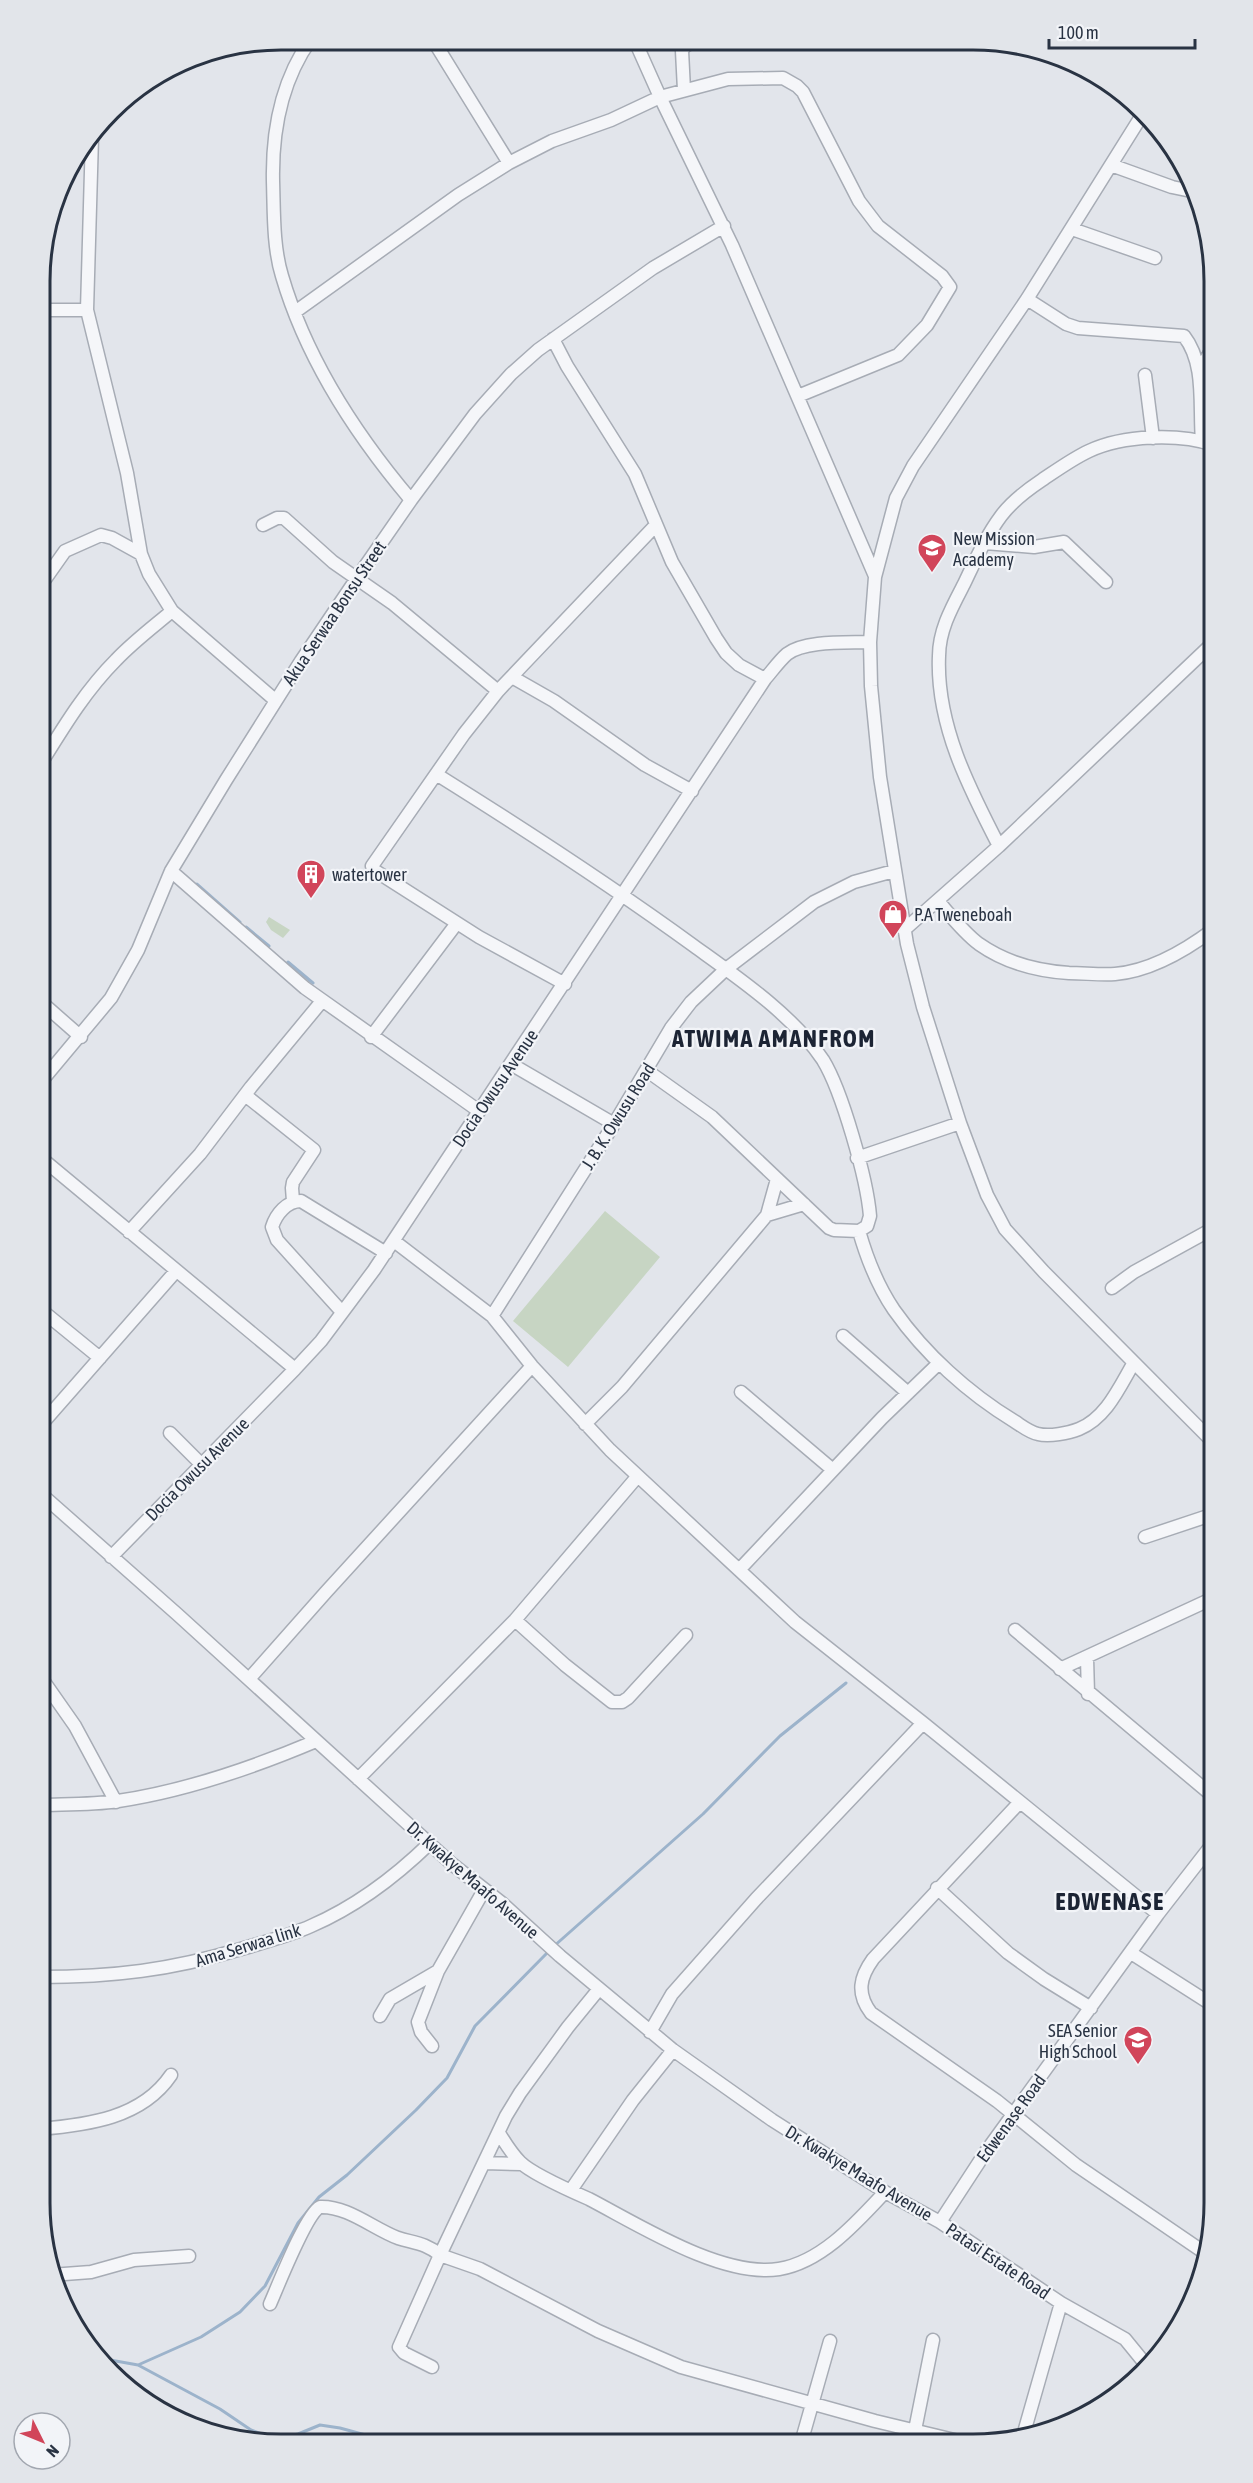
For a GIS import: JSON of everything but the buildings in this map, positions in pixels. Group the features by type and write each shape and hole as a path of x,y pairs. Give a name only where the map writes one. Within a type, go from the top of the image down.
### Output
{"street":[{"path":"306,49 288,82 277,117 272,157 274,223 281,275 325,378 349,417 411,500"},
{"path":"439,49 509,163"},
{"path":"639,49 724,226 875,577"},
{"path":"683,49 684,90"},
{"path":"295,312 390,243 509,163 552,141 610,120 660,97 684,90 729,79 783,78 803,92 859,201 878,225 948,282 949,291 927,325 897,355 798,396"},
{"path":"1139,120 1027,299 913,466 891,510 875,577 870,642 871,686 878,760 904,930 923,1006 960,1123 983,1186 1005,1228 1051,1280 1204,1433"},
{"path":"92,147 87,310 122,452 141,554 149,574 172,611 275,700"},
{"path":"1111,165 1185,190"},
{"name":"Akua Serwaa Bonsu Street","path":"50,1072 111,998 138,951 171,871 275,700 411,500 493,393 511,374 553,339 653,268 724,226"},
{"path":"1072,229 1155,258"},
{"path":"1027,299 1078,328 1180,334 1187,339 1200,369 1199,410 1204,428"},
{"path":"50,310 87,310"},
{"path":"553,339 567,366 635,474 672,562 726,653 739,665 765,679"},
{"path":"1200,369 1204,362"},
{"path":"1145,375 1153,438"},
{"path":"999,846 957,756 950,734 939,672 939,646 946,622 985,543 1001,515 1013,502 1069,462 1105,445 1168,437 1204,442"},
{"path":"263,525 277,518 284,518 333,562 392,603 498,692"},
{"path":"565,984 456,923 372,867 464,734 498,692 655,526"},
{"path":"50,572 65,551 101,535 112,537 141,554"},
{"path":"985,543 1034,547 1064,542 1106,582"},
{"path":"50,749 65,724 117,658 172,611"},
{"name":"Docia Owusu Avenue","path":"111,1557 295,1369 342,1312 386,1253 765,679 784,656 798,648 870,642"},
{"path":"904,930 999,846 1204,651"},
{"path":"512,677 555,701 645,765 692,791"},
{"path":"436,774 623,895 726,969 786,1020 822,1059 837,1089 857,1158 870,1216 867,1226 859,1231 832,1230 712,1117 646,1070"},
{"name":"J. B. K. Owusu Road","path":"492,1316 614,1124 671,1028 691,1002 726,969 814,902 854,882 894,870"},
{"path":"171,871 322,1001 479,1111"},
{"path":"938,901 959,926 980,944 1010,961 1052,972 1113,974 1134,970 1186,949 1204,936"},
{"path":"371,1037 456,923"},
{"path":"129,1232 200,1154 322,1001"},
{"path":"50,1010 81,1037"},
{"path":"512,1064 614,1124"},
{"path":"245,1095 314,1150 293,1182 293,1201 274,1221 272,1227 274,1233 342,1312"},
{"path":"857,1158 960,1123"},
{"path":"50,1165 295,1369"},
{"path":"585,1424 622,1386 767,1215 777,1179"},
{"path":"293,1201 306,1204 386,1253"},
{"path":"767,1215 804,1204"},
{"path":"859,1231 876,1281 893,1309 939,1363 1005,1415 1041,1435 1079,1429 1098,1417 1111,1402 1133,1364"},
{"path":"1112,1288 1134,1272 1204,1234"},
{"path":"394,1241 492,1316 532,1366 637,1477 827,1649 923,1723 1158,1914"},
{"path":"50,1415 176,1271"},
{"path":"50,1316 100,1359"},
{"path":"843,1336 908,1393"},
{"path":"739,1570 833,1470 939,1363"},
{"path":"249,1679 532,1366"},
{"path":"741,1392 833,1470"},
{"path":"170,1433 202,1465"},
{"path":"358,1779 515,1620 637,1477"},
{"name":"Dr. Kwakye Maafo Avenue","path":"50,1502 452,1864 650,2032 772,2120 885,2192 940,2223"},
{"path":"1145,1537 1204,1517"},
{"path":"1060,1670 1204,1602"},
{"path":"515,1620 565,1665 612,1702 622,1702 628,1698 686,1635"},
{"path":"1015,1630 1088,1694 1204,1789"},
{"path":"1087,1659 1088,1694"},
{"path":"50,1690 75,1726 116,1802"},
{"path":"650,2032 672,1995 756,1899 923,1723"},
{"path":"50,1805 116,1802 159,1793 258,1765 316,1741"},
{"path":"1019,1803 873,1959 861,1980 861,1993 871,2013 1014,2114 1076,2165 1199,2249"},
{"name":"Ama Serwaa link","path":"50,1977 110,1976 167,1968 212,1958 290,1934 328,1918 360,1899 401,1869 430,1843"},
{"name":"Edwenase Road","path":"940,2223 959,2191 1014,2114 1158,1914 1204,1855"},
{"path":"937,1888 1008,1953 1091,2008"},
{"path":"432,2046 421,2032 418,2022 438,1971 484,1890"},
{"path":"1131,1953 1204,2000"},
{"path":"380,2016 390,1999 438,1971"},
{"path":"432,2367 404,2353 399,2347 440,2255 520,2093 599,1989"},
{"path":"571,2190 633,2100 673,2050"},
{"path":"50,2128 83,2124 130,2111 164,2086 171,2075"},
{"path":"499,2133 522,2164 571,2190 694,2252 720,2261 766,2270 796,2265 813,2256 848,2229 885,2192"},
{"path":"484,2163 522,2164"},
{"path":"270,2304 306,2225 320,2207 347,2213 399,2238 424,2244 440,2255 495,2277 649,2355 681,2367 811,2404 931,2434"},
{"name":"Patasi Estate Road","path":"940,2223 1061,2303 1025,2427"},
{"path":"61,2274 91,2272 134,2260 189,2256"},
{"path":"1061,2303 1125,2339 1142,2360"},
{"path":"915,2430 933,2340"},
{"path":"804,2434 830,2341"}],"green space":[{"path":"269,917 290,930 283,938 271,930 266,922"},
{"path":"605,1211 660,1257 568,1367 513,1321"}],"waterway":[{"path":"197,884 240,922"},
{"path":"246,927 269,946"},
{"path":"288,962 313,983"},
{"path":"553,1947 703,1814 780,1736 846,1683"},
{"path":"138,2365 201,2337 240,2312 265,2286 298,2223 319,2197 347,2175 447,2078 475,2026 549,1951"},
{"path":"112,2360 138,2365 220,2409 258,2433"},
{"path":"298,2434 320,2425 362,2434"}],"place":[{"name":"New Mission Academy","path":"932,574"},
{"name":"watertower","path":"311,900"},
{"name":"P.A Tweneboah","path":"893,940"},
{"name":"SEA Senior High School","path":"1138,2066"}],"district":[{"name":"ATWIMA AMANFROM","path":"774,1038"},
{"name":"EDWENASE","path":"1110,1901"}]}
